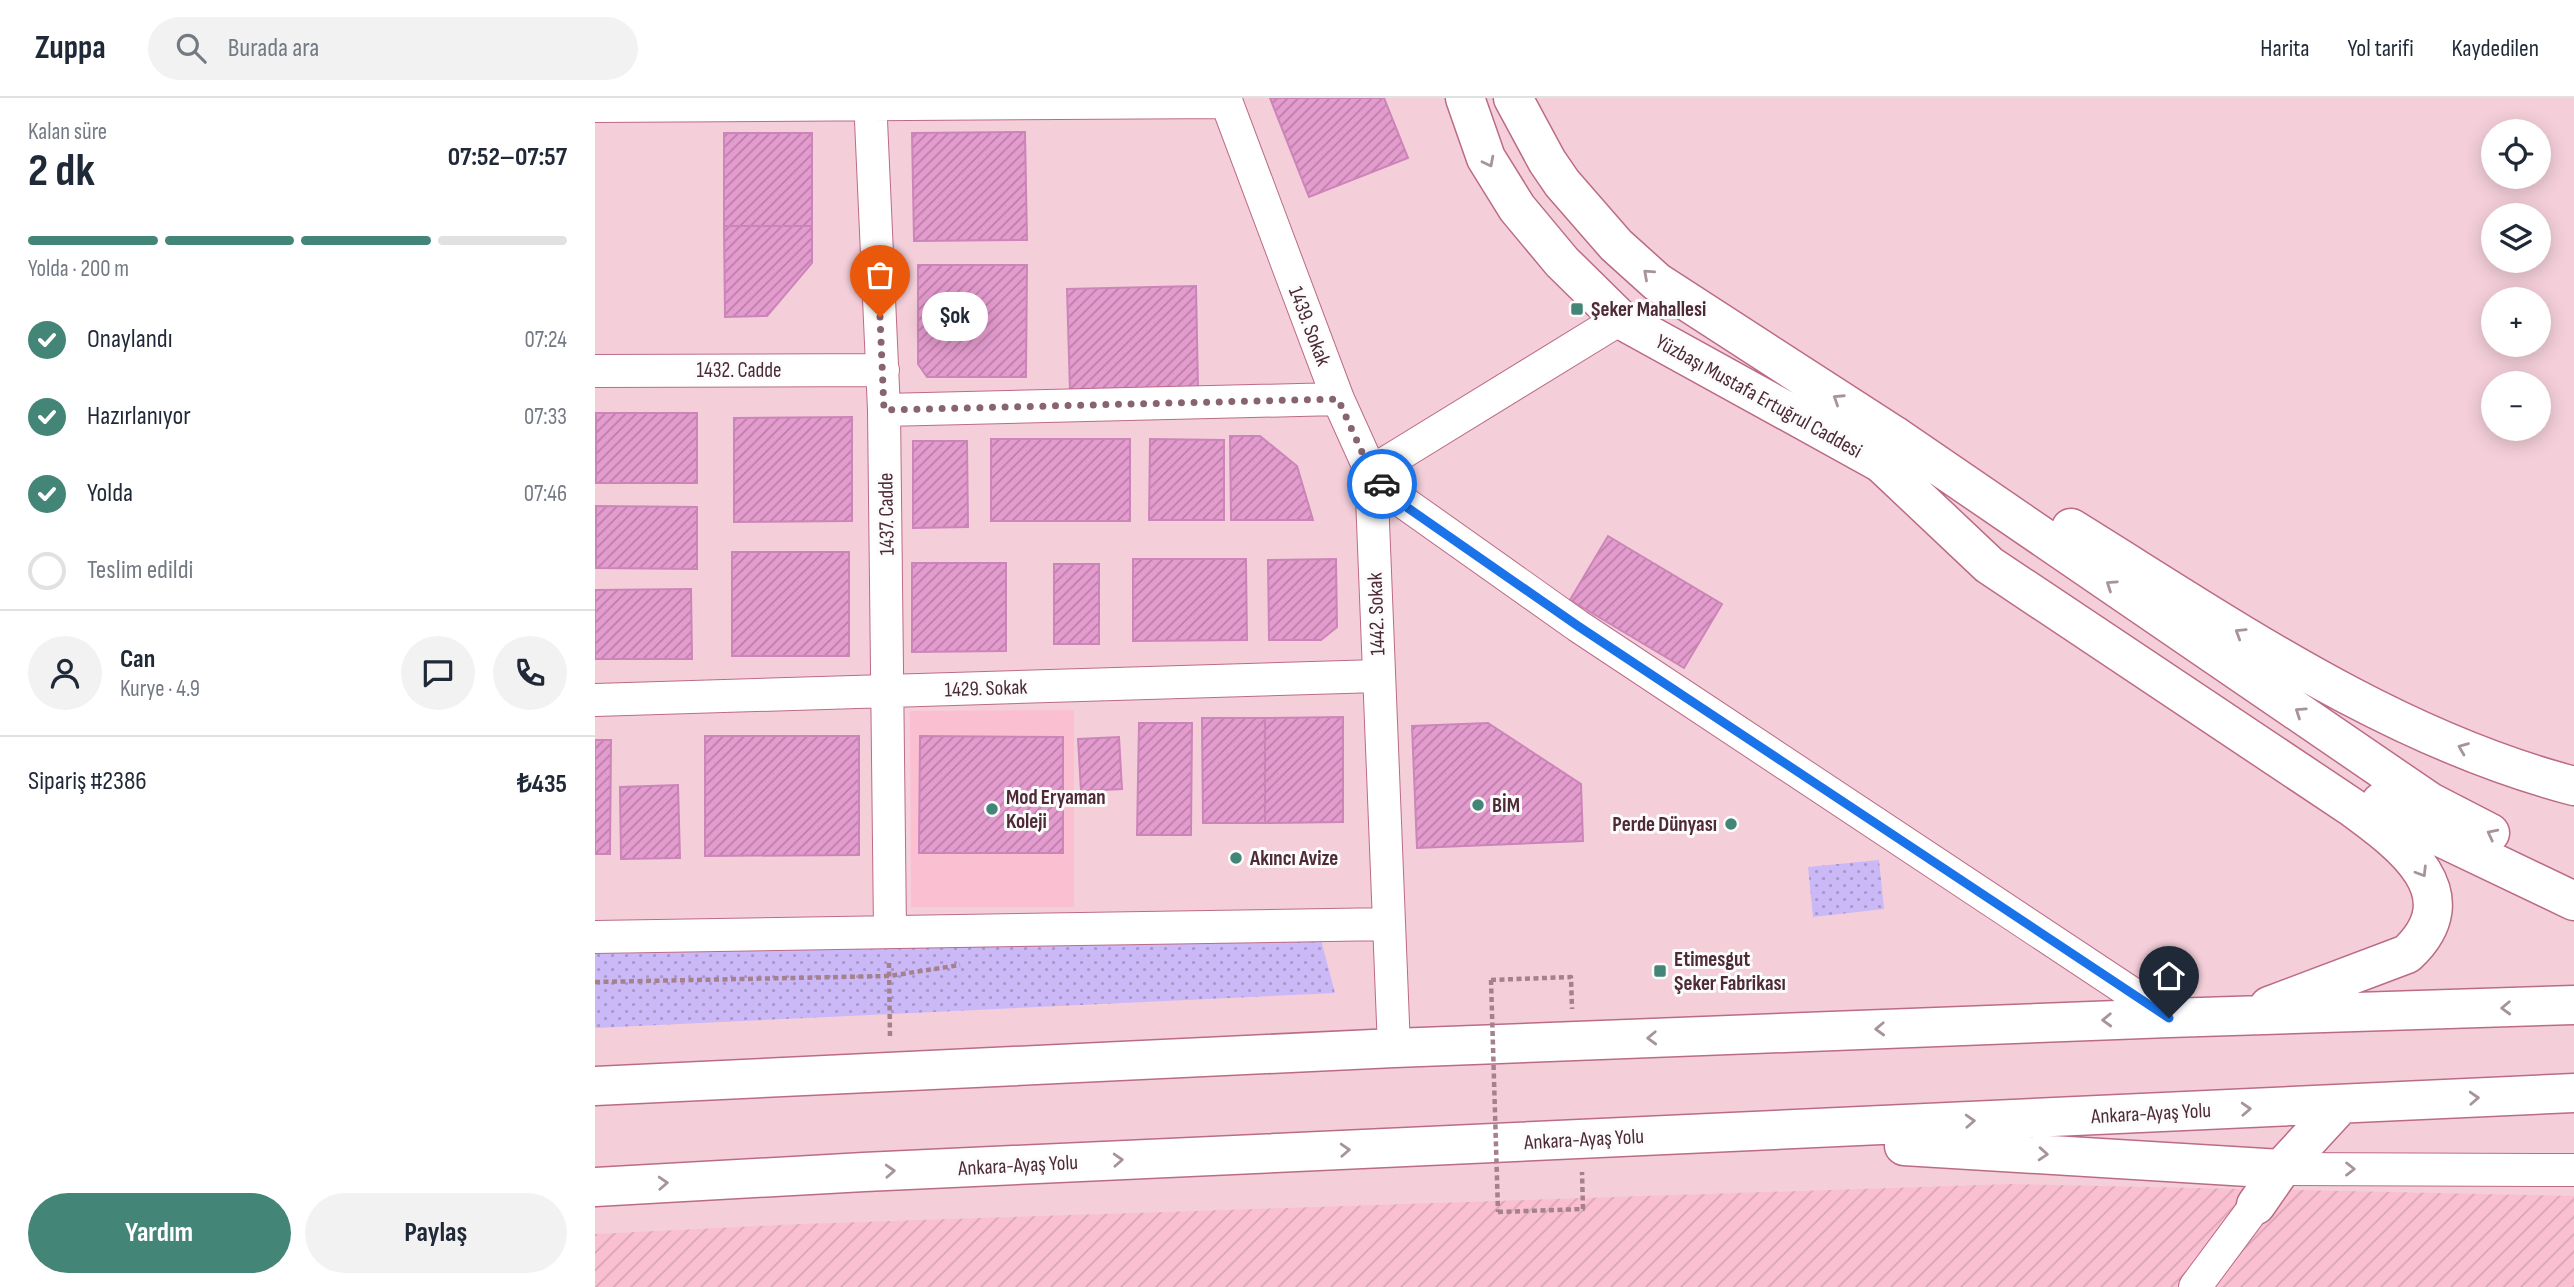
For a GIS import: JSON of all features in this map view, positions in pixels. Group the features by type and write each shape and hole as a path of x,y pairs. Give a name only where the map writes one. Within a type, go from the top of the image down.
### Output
{"main road":[{"name":"Yüzbaşı Mustafa Ertuğrul Caddesi","path":"1465,98 1486,158 1517,208 1562,262 1620,319 1888,450"},
{"name":"Yüzbaşı Mustafa Ertuğrul Caddesi","path":"1513,98 1541,151 1562,183 1616,245 1657,282 1888,450"},
{"path":"1888,450 2066,525 2297,668 2403,724 2526,774 2574,786"},
{"path":"1888,450 2430,802 2574,876"},
{"path":"1888,450 2417,826 2574,901"},
{"path":"1888,450 1989,565 2353,808 2407,850 2426,876 2434,898 2431,920 2420,942 2407,954 2239,1017"},
{"path":"595,1086 1394,1048 2574,1005"},
{"name":"Ankara-Ayaş Yolu","path":"595,1187 877,1171 2574,1093"},
{"path":"2256,1205 2281,1169 2341,1104"},
{"path":"1706,1133 2281,1169"}],"street":[{"path":"595,106 870,101 1225,100"},
{"name":"1439. Sokak","path":"1225,100 1338,399 1371,472 1389,492 1578,626 2169,1018"},
{"name":"1437. Cadde","path":"870,101 884,410 890,930"},
{"path":"1371,472 1620,319"},
{"name":"1432. Cadde","path":"595,370 883,370"},
{"path":"884,410 1338,399"},
{"name":"1442. Sokak","path":"1371,472 1394,1048"},
{"name":"1429. Sokak","path":"595,700 1378,676"},
{"path":"595,937 890,930 1389,924"},
{"path":"2281,1169 2574,1170"},
{"path":"2195,1287 2256,1205"}],"path":[{"path":"890,930 890,1072"},
{"path":"595,982 889,976 962,965"},
{"path":"1571,978 1491,980 1498,1212 1583,1209"}],"shaded area":[{"name":"Mod Eryaman Koleji","path":"1074,710 1074,907 911,907 910,711"},
{"path":"1879,860 1884,909 1813,917 1808,867"},
{"path":"1321,940 1335,993 595,1028 595,954"},
{"path":"2010,1184 2574,1196 2574,1287 595,1287 595,1234 800,1224"}],"building":[{"path":"1270,98 1384,98 1408,158 1309,197"},
{"path":"1025,132 1027,240 914,241 912,133"},
{"path":"724,133 812,133 812,226 724,226"},
{"path":"724,226 812,226 812,263 767,316 725,317"},
{"path":"918,265 1027,265 1026,377 927,377 918,364"},
{"path":"1196,286 1198,388 1070,391 1067,289"},
{"path":"596,413 697,413 697,483 596,483"},
{"path":"852,417 852,521 734,522 734,418"},
{"path":"1230,436 1260,436 1297,466 1313,520 1231,520"},
{"path":"991,439 1130,439 1130,521 991,521"},
{"path":"1150,439 1224,440 1224,520 1149,520"},
{"path":"913,441 967,441 968,527 913,528"},
{"path":"596,506 697,507 697,569 596,568"},
{"path":"1608,536 1722,604 1684,668 1570,600"},
{"path":"732,552 849,552 849,656 732,656"},
{"path":"1133,559 1246,559 1247,640 1133,641"},
{"path":"1336,559 1337,627 1321,640 1269,640 1268,560"},
{"path":"912,563 1006,563 1006,651 912,652"},
{"path":"1054,564 1099,564 1099,644 1054,644"},
{"path":"691,589 692,659 595,659 595,590"},
{"path":"1343,717 1343,822 1265,823 1265,718"},
{"path":"1202,718 1265,718 1265,823 1203,823"},
{"path":"1139,723 1192,723 1191,835 1137,835"},
{"path":"1488,723 1581,784 1583,841 1417,848 1412,726"},
{"path":"705,736 859,736 859,855 705,856"},
{"path":"920,736 1063,737 1063,853 919,853"},
{"path":"1119,737 1122,789 1081,791 1078,739"},
{"path":"595,740 611,740 610,854 595,854"},
{"path":"678,785 680,858 621,859 620,787"}],"way so far":[{"path":"880,317 884,410 1338,399 1371,472 1382,484"}],"place":[{"name":"Şeker Mahallesi","path":"1577,309"},
{"name":"Şok","path":"880,317"},
{"name":"BİM","path":"1478,805"},
{"name":"Mod Eryaman Koleji","path":"992,809"},
{"name":"Perde Dünyası","path":"1731,824"},
{"name":"Akıncı Avize","path":"1236,858"},
{"name":"Etimesgut Şeker Fabrikası","path":"1660,971"}],"route":[{"path":"1382,484 1408,508 1578,626 2169,1018"}]}
